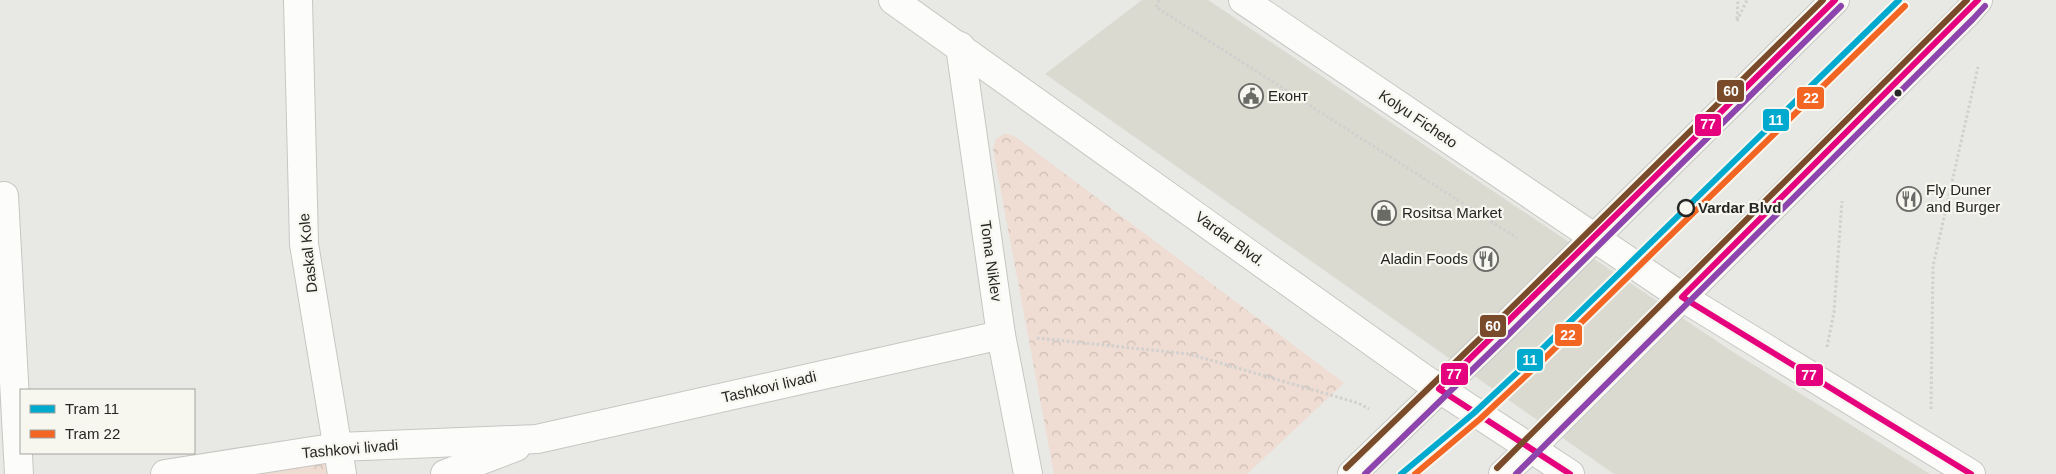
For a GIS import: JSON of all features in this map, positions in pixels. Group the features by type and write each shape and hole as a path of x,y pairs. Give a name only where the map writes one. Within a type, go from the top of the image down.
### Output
{"street":[{"name":"Daskal Kole","path":"298,0 304,244 342,474"},
{"name":"Vardar Blvd.","path":"894,0 1439,389 1570,474"},
{"name":"Kolyu Ficheto","path":"1243,0 1594,238"},
{"path":"1352,474 1835,0"},
{"path":"1502,474 1530,449 1978,0"},
{"name":"Toma Niklev","path":"960,46 1002,334 1028,474"},
{"path":"4,196 19,474"},
{"path":"1594,238 1682,297 1971,474"},
{"name":"Tashkovi livadi","path":"445,474 537,439 1002,334"},
{"name":"Tashkovi livadi","path":"165,474 338,447 537,439"}],"path":[{"path":"1159,0 1156,7 1517,238"},
{"path":"1738,0 1737,21 1747,0"},
{"path":"1930,448 1933,266 1978,67"},
{"path":"1821,382 1834,312 1842,201"},
{"path":"1002,334 1189,354 1358,403 1370,410"}],"shaded area":[{"name":"Rositsa Market","path":"1142,0 1208,0 1733,352 1930,474 1614,474 1045,74"}],"green space":[{"path":"1004,134 1017,138 1344,383 1247,474 1054,474 993,149 996,139"},
{"path":"332,452 335,474 180,474"}],"tram line":[{"name":"11","path":"1401,474 1474,413 1538,353 1899,0"},
{"name":"22","path":"1415,474 1480,419 1544,359 1905,6"}],"transit line":[{"name":"60","path":"1346,468 1495,324 1823,0"},
{"name":"77","path":"1570,474 1439,389 1835,0"},
{"name":"60","path":"1497,468 1967,0"},
{"name":"77","path":"1971,474 1682,297 1978,0"},
{"name":"11","path":"1365,474 1841,6"},
{"name":"11","path":"1516,474 1985,6"}],"place":[{"name":"Еконт","path":"1251,96"},
{"name":"Fly Duner and Burger","path":"1909,199"},
{"name":"Vardar Blvd","path":"1686,208"},
{"name":"Rositsa Market","path":"1384,213"},
{"name":"Aladin Foods","path":"1486,259"}]}
